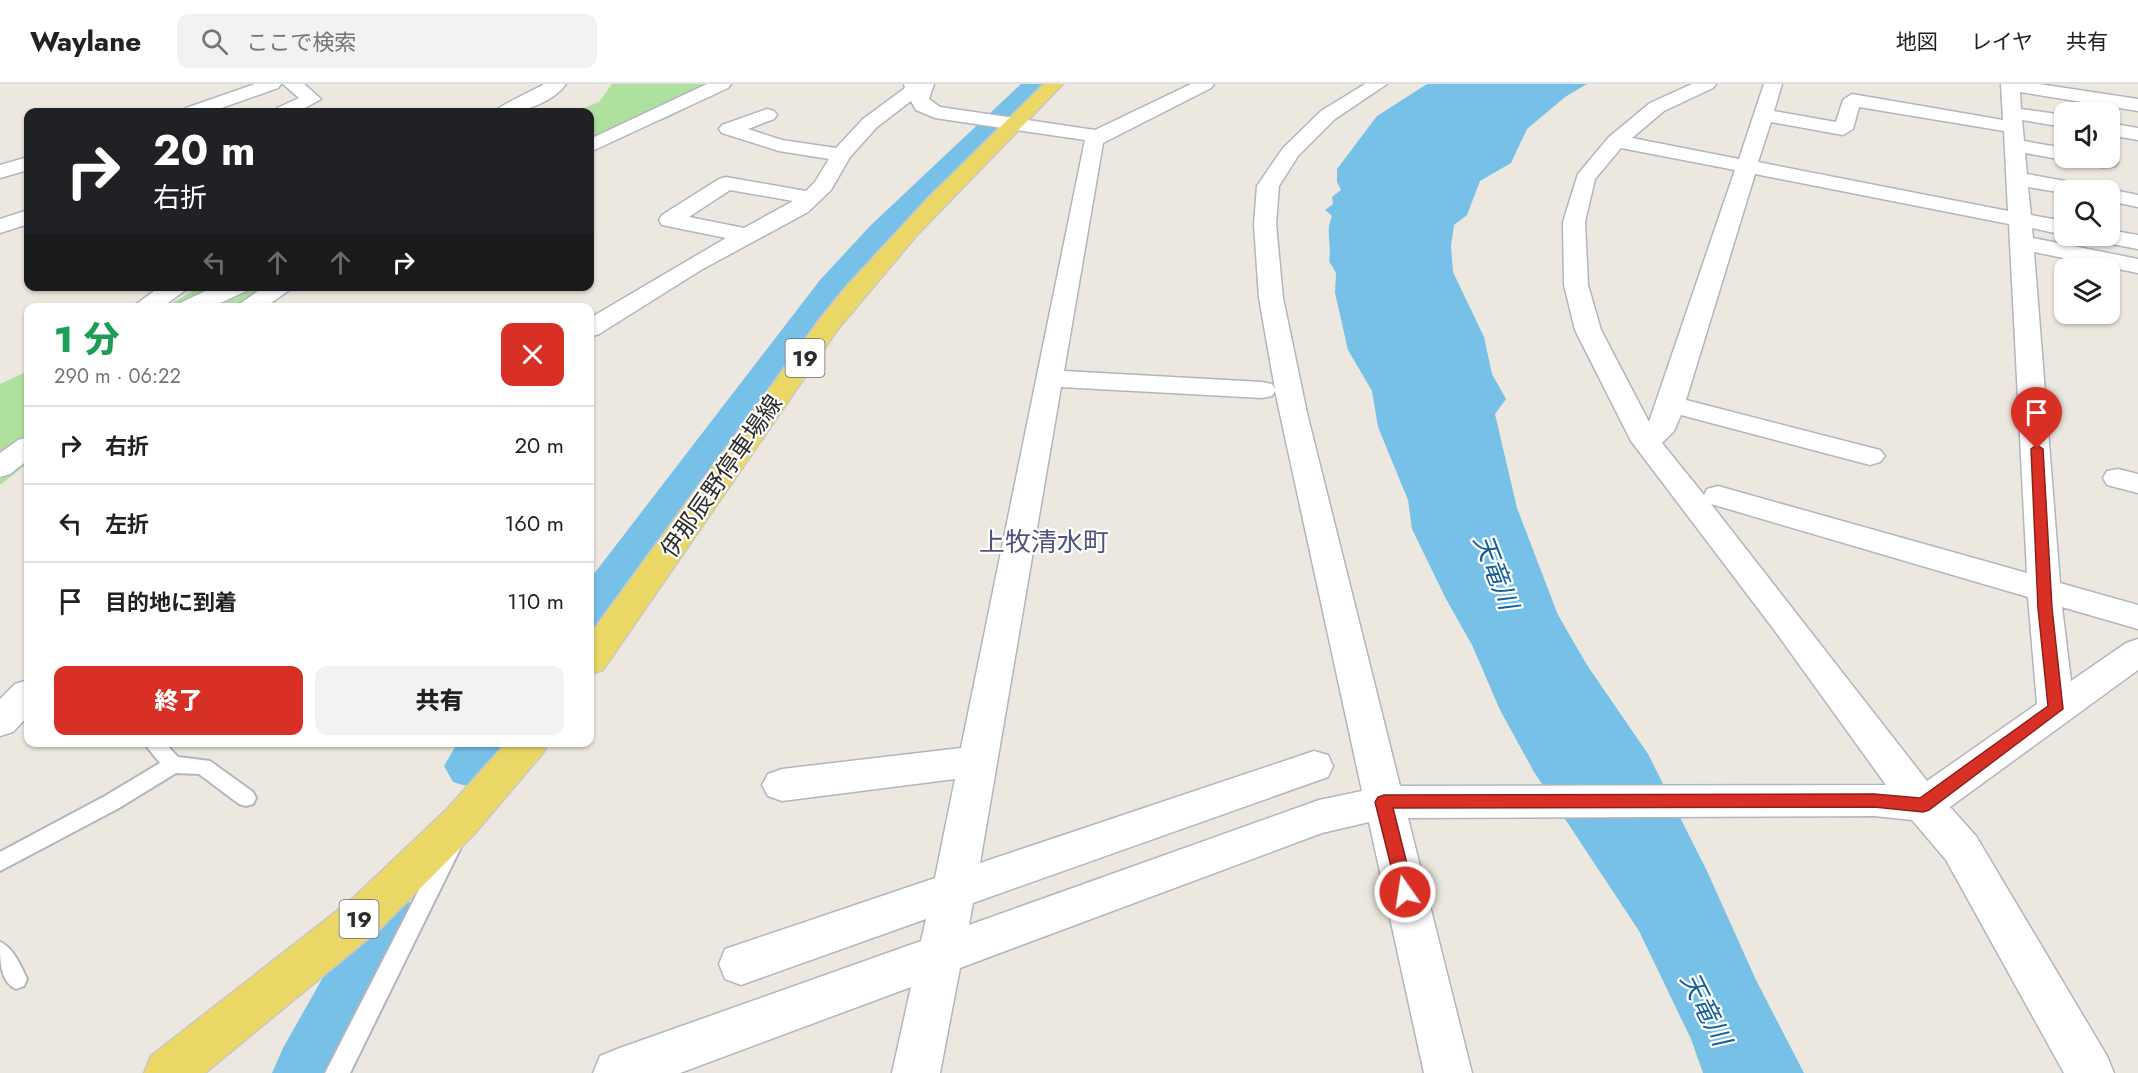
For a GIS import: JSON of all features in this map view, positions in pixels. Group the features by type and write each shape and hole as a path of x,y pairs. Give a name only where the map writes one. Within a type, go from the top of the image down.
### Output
{"main road":[{"name":"伊那辰野停車場線","path":"594,655 849,298 903,234 1054,84"},
{"name":"19","path":"168,1073 366,914 461,822 526,747"}],"street":[{"path":"204,108 272,84"},
{"path":"292,84 312,99 293,108"},
{"path":"513,108 528,102 557,84"},
{"path":"594,144 722,84"},
{"path":"594,327 693,265 749,236 810,198 824,186 841,155 870,123 914,90 913,84"},
{"path":"925,84 920,99 923,106 935,112 1098,136"},
{"path":"916,1073 954,890 1092,142 1098,136 1205,84"},
{"path":"1378,84 1328,115 1290,152 1268,186 1265,224 1271,298 1293,413 1395,801 1448,1073"},
{"path":"1707,84 1657,107 1616,141 1585,178 1574,222 1574,258 1576,285 1588,330 1645,441 1787,622 1923,805 1961,848 2090,1073"},
{"path":"1645,441 1660,431 1671,404 1773,84"},
{"path":"2099,84 2138,90"},
{"path":"2056,709 2044,589 2024,229 2010,85 2138,105"},
{"path":"1764,115 1843,129 1852,100 1884,98 2013,128 2054,149"},
{"path":"767,115 729,129 779,145 841,155"},
{"path":"2013,128 2054,123"},
{"path":"2120,131 2138,134"},
{"path":"1616,141 1746,165 2024,229 2138,267"},
{"path":"0,151 24,161"},
{"path":"0,172 24,164"},
{"path":"749,236 670,219 726,183 810,198"},
{"path":"1998,192 2024,229"},
{"path":"2120,197 2138,201"},
{"path":"2024,229 2054,209"},
{"path":"0,226 24,218"},
{"path":"2024,229 2054,228"},
{"path":"2120,239 2138,242"},
{"path":"152,303 171,291"},
{"path":"200,303 226,291"},
{"path":"255,303 275,291"},
{"path":"1049,378 1262,390"},
{"path":"1671,404 1870,456"},
{"path":"0,468 24,449"},
{"path":"1718,496 2138,617"},
{"path":"617,1073 1319,817 1395,801 1874,800 1923,805 2138,652"},
{"path":"782,784 977,761"},
{"path":"741,964 1314,766"}],"lane":[{"path":"157,747 173,765"},
{"path":"0,862 112,802 173,765 203,766 246,798"},
{"path":"337,1073 447,859 461,822"},
{"path":"0,952 16,979"}],"green space":[{"path":"612,84 732,84 669,118 594,145 594,108 583,108 599,102"},
{"path":"193,291 274,291 250,303 172,303"},
{"path":"24,373 24,466 0,485 0,384"}],"water":[{"name":"天竜川","path":"1427,84 1587,84 1565,97 1527,129 1511,163 1480,181 1467,215 1454,225 1451,246 1453,272 1484,337 1492,374 1506,399 1495,414 1517,508 1558,615 1587,665 1648,754 1707,871 1756,980 1804,1073 1703,1073 1691,1039 1639,931 1534,772 1500,710 1472,645 1446,599 1412,529 1408,500 1378,427 1372,391 1348,350 1335,293 1336,273 1329,261 1329,227 1332,216 1325,210 1333,204 1332,197 1341,190 1337,182 1337,169 1377,116"}],"waterway":[{"path":"999,119 1037,84"},
{"path":"594,609 833,288 883,232 995,123"},
{"path":"473,766 487,747"},
{"path":"308,1073 388,924"}],"district":[{"name":"上牧清水町","path":"1044,542"}],"route":[{"path":"1405,892 1384,802 1874,800 1923,805 2056,709 2045,608 2037,449"}]}
